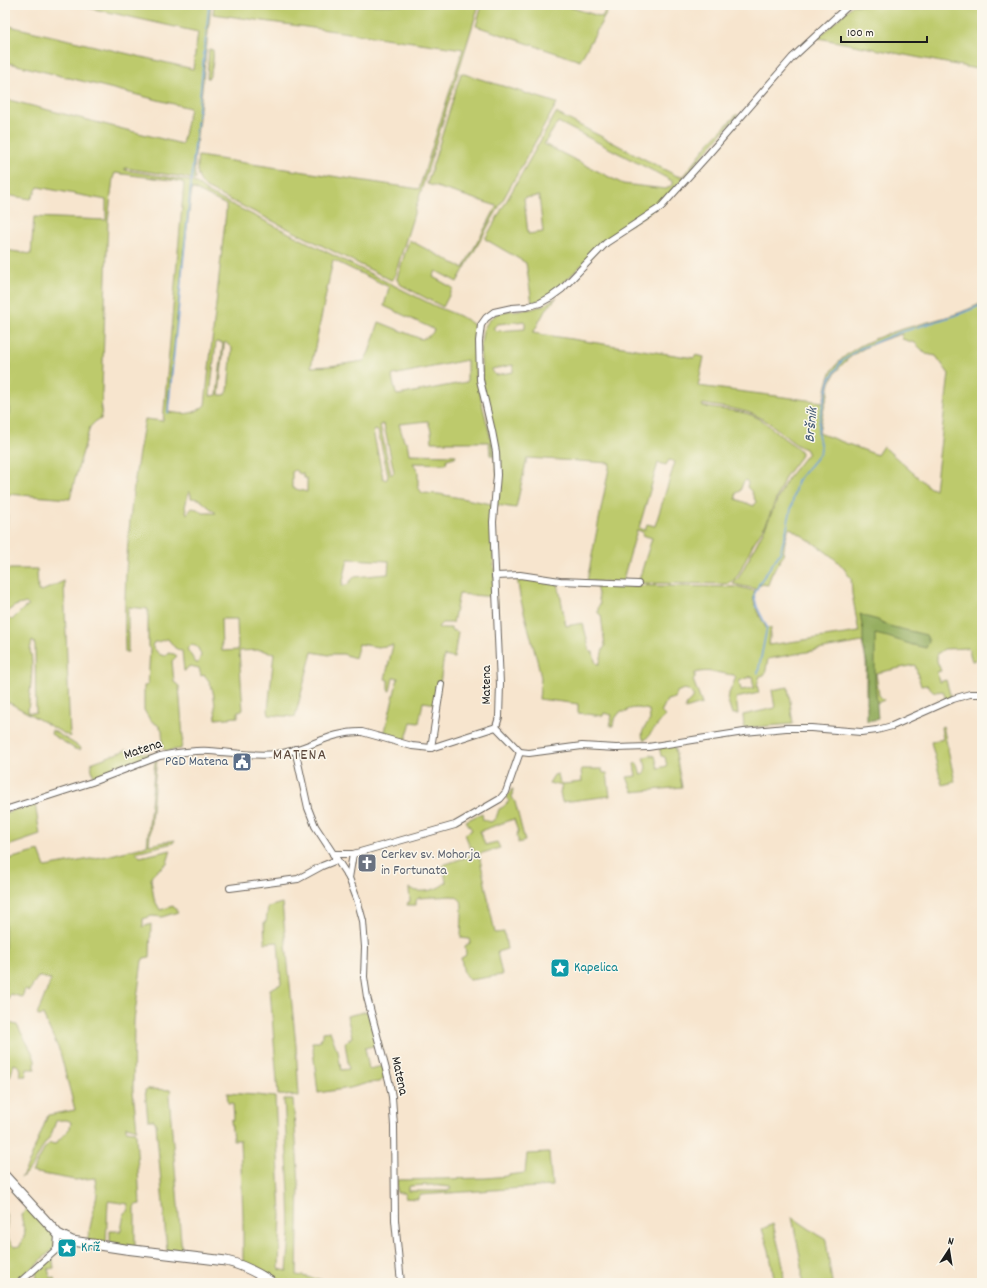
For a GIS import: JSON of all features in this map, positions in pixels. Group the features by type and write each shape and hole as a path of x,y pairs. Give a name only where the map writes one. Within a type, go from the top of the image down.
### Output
{"street":[{"name":"Matena","path":"5,810 92,782 160,756 186,751 209,751 261,755 277,754 338,734 355,731 412,746 431,748 496,727 499,716 500,684 493,522 496,452 480,380 479,341 481,325 486,318 494,312 526,307 540,303 550,297 562,289 606,243 661,206 706,157 792,58 849,5"},
{"path":"496,576 520,575 560,581 638,584"},
{"path":"431,748 441,684"},
{"path":"496,727 520,752 529,753 582,746 616,748 648,747 744,732 786,728 811,728 861,732 877,730 892,726 953,699 970,694 982,694"},
{"name":"Matena","path":"295,749 308,808 315,826 349,878 363,921 365,946 364,977 367,997 392,1097 394,1126 395,1220 401,1283"},
{"path":"333,854 353,854 455,825 500,799 506,792 520,752"},
{"path":"349,878 353,854"},
{"path":"230,888 298,879 337,860"},
{"path":"5,1176 58,1234 72,1242 241,1264 254,1270 273,1283"},
{"path":"57,1249 58,1234"},
{"path":"19,1283 57,1249 72,1242"}],"green space":[{"path":"76,5 211,5 194,164 195,180 125,168 125,170 196,183 207,192 473,324 477,330 477,379 493,456 490,455 489,442 432,442 428,421 399,424 404,441 407,442 409,454 456,455 455,457 447,459 446,464 413,463 418,471 418,487 422,493 439,494 492,504 495,597 459,594 453,623 442,623 438,627 451,628 451,630 458,632 454,658 444,656 437,704 423,702 419,723 411,722 406,739 404,740 384,735 398,678 393,678 390,691 388,690 388,680 385,679 393,645 378,647 359,644 355,658 343,654 329,655 312,652 295,717 269,715 268,710 274,653 260,650 239,651 243,710 238,711 238,717 216,719 213,690 208,679 204,675 201,676 199,668 190,666 184,671 182,651 175,648 168,639 154,642 152,646 159,654 164,656 168,653 177,656 172,661 174,682 179,686 183,738 181,749 166,751 163,748 162,730 150,720 144,710 144,686 148,685 150,649 148,647 148,609 128,607 128,652 125,652 125,593 126,564 135,477 145,419 163,421 184,183 178,181 115,173 113,178 108,221 101,419 96,421 90,427 70,499 8,494 5,569 5,415 9,415 9,310 5,310 5,250 31,254 34,217 106,220 106,200 38,187 31,199 5,195 5,99 182,144 190,108 5,62 5,25 193,69 198,32","holes":["192,188 226,205 205,405 201,409 192,413 183,414 168,412 183,260","333,260 389,287 384,306 434,330 429,336 421,339 379,322 369,352 364,361 311,367","216,342 223,343 217,395 210,396","225,342 232,348 228,391 225,395 219,395","467,360 467,382 398,395 396,394 392,377 393,375","381,424 384,425 394,472 391,475","375,430 378,431 388,475 387,479 385,480 383,478 373,431","295,470 300,474 303,473 303,477 307,479 307,492 292,488 292,472","189,491 191,498 199,499 216,513 203,513 192,508 187,514 185,507","348,559 389,561 388,574 354,577 347,585 342,586","221,619 237,619 238,650 222,651","192,644 198,648 201,655 198,663 196,663 187,649"]},
{"path":"214,5 479,5 394,278 391,280 206,188 200,181 198,173 198,156 419,189 463,49 213,14"},
{"path":"482,5 563,5 602,17 608,5 611,5 580,61 476,26"},
{"path":"853,5 982,5 982,70 818,38"},
{"path":"209,49 213,50 213,61 209,78 207,78"},
{"path":"461,73 557,103 457,282 436,271 433,277 453,288 443,307 401,285 397,278 409,240 463,268 497,206 427,184"},
{"path":"556,113 677,176 683,176 709,143 737,114 738,115 664,200 644,216 614,234 557,289 545,298 532,303 526,263 485,239","holes":["558,122 672,181 672,185 666,189 623,184 544,144","539,196 543,232 528,234 524,198"]},
{"path":"557,297 545,311 533,333 694,358 696,355 704,357 698,386 823,402 829,378 833,369 847,355 860,346 891,333 957,314 982,303 982,654 976,657 976,660 972,661 968,648 944,649 937,654 937,661 941,671 937,672 939,682 946,680 951,698 946,700 943,691 935,692 927,685 921,686 915,665 876,673 879,695 884,700 877,703 866,695 866,662 862,642 768,659 765,675 760,676 757,685 759,693 736,698 738,714 732,714 727,698 736,677 734,675 710,672 695,673 693,680 702,704 685,709 686,705 694,697 685,689 677,692 675,698 667,700 661,712 665,716 645,740 643,739 642,734 650,720 649,710 635,708 627,710 627,712 620,712 614,720 613,726 610,726 612,715 604,713 603,716 578,713 578,704 539,699 541,678 520,597 517,577 558,583 566,626 583,623 590,652 593,652 597,664 599,664 605,646 601,615 598,613 598,607 600,604 596,585 739,587 755,591 754,600 757,610 766,628 771,628 769,645 859,632 852,594 851,577 849,577 840,564 832,557 814,543 790,528 785,541 783,556 772,573 768,585 761,584 756,589 733,584 739,577 765,528 788,478 808,453 807,450 767,422 747,412 703,404 702,406 746,413 760,419 797,447 801,453 800,457 785,477 766,524 753,544 738,575 734,580 727,584 638,583 652,538 642,535 643,532 637,530 622,583 587,581 610,463 527,458 516,508 496,505 499,486 483,383 480,350 483,330 489,320 498,313 532,309 544,305","holes":["525,321 525,329 497,331 493,328 498,324","902,334 902,339 915,343 926,354 936,356 949,374 935,489 930,488 883,446 877,455 819,433 830,384 838,370 853,355 882,340","513,365 513,372 495,375 492,372 492,369","669,460 675,462 655,526 647,524 645,530 639,528 658,463 666,465","746,480 748,483 747,487 751,491 756,502 754,506 736,499 736,493 740,491","752,676 754,688 741,690 739,681"]},
{"path":"5,569 37,569 38,591 42,591 64,581 70,737 8,702 5,702 5,618 6,620 10,618 12,620 24,608 29,606 26,603 15,606 8,611 8,614 5,617","holes":["32,641 34,642 35,646 36,713 28,712 32,671 30,650"]},
{"path":"860,614 878,620 889,626 926,635 929,641 926,648 875,634 875,681 878,719 867,721 867,664 863,646 863,630"},
{"path":"788,687 793,724 744,728 743,715 775,708 772,690"},
{"path":"943,726 955,782 942,785 931,742 943,739 941,727"},
{"path":"52,730 81,748 80,750 75,749 51,734"},
{"path":"674,744 682,787 633,792 627,777 636,776 634,764 637,763 641,775 645,774 646,768 644,758 650,755 655,756 658,768 667,766 665,757 661,756 659,746"},
{"path":"126,750 155,755 99,777 94,777 91,763"},
{"path":"157,760 149,845 175,840 173,843 136,852 140,857 171,850 167,863 152,875 151,879 154,899 160,910 173,906 178,912 162,917 152,916 143,919 143,927 151,924 150,957 144,958 142,961 134,1021 133,1091 137,1129 126,1126 126,1130 135,1131 136,1135 140,1204 135,1205 135,1248 112,1244 110,1241 110,1231 121,1231 124,1213 128,1210 128,1204 108,1201 106,1244 87,1242 97,1194 95,1178 75,1180 32,1172 45,1148 50,1143 55,1144 70,1128 71,1122 66,1120 56,1121 51,1135 32,1167 21,1178 28,1165 48,1115 75,1110 60,1052 43,1015 37,1015 51,980 38,977 29,991 25,989 22,997 10,994 5,1007 5,860 39,851 45,867 107,856 147,846 155,761"},
{"path":"581,769 602,769 603,773 607,773 610,796 562,802 560,792 562,786 549,783 554,775 558,774 560,783 563,784 582,782"},
{"path":"512,789 512,797 515,802 525,841 518,843 518,839 516,837 518,832 514,819 480,831 485,845 497,842 500,848 479,854 495,933 504,932 507,949 497,952 502,975 470,980 464,973 461,958 466,954 465,946 470,943 469,939 461,938 461,901 452,896 418,898 416,905 407,905 408,902 410,902 409,888 417,891 429,890 437,888 446,882 443,865 475,854 473,847 470,847 465,834 472,830 466,821 482,813 483,820 491,822 496,818 499,809 509,801 507,797"},
{"path":"35,803 40,835 5,847 5,813"},
{"path":"282,903 296,1046 299,1096 278,1095 270,989 281,984 278,942 265,943 264,922 266,922 268,907"},
{"path":"368,1011 377,1045 365,1048 369,1069 383,1066 385,1077 380,1082 318,1093 312,1042 319,1042 323,1036 323,1032 330,1031 338,1050 341,1070 349,1069 345,1043 352,1037 347,1016"},
{"path":"5,1022 17,1025 32,1052 35,1060 35,1069 27,1069 26,1076 20,1076 21,1070 19,1066 14,1064 10,1077 5,1076"},
{"path":"145,1090 172,1090 169,1095 182,1253 167,1251 156,1124 154,1120 148,1120"},
{"path":"227,1093 275,1097 281,1214 279,1269 287,1271 290,1234 284,1099 293,1099 299,1184 297,1275 338,1283 277,1283 243,1262 240,1140 233,1140 231,1120 234,1119 233,1103 228,1103"},
{"path":"549,1153 552,1186 420,1195 418,1199 405,1198 405,1193 397,1193 397,1180 486,1178 525,1173 527,1154","holes":["431,1185 450,1187 451,1189 447,1191 408,1191 409,1186"]},
{"path":"29,1207 55,1236 55,1247 17,1283 5,1283 5,1212 7,1217 7,1233 10,1242 14,1247 20,1246 25,1234 21,1215"},
{"path":"792,1217 826,1240 832,1283 802,1283 802,1266"},
{"path":"773,1224 783,1265 784,1283 775,1283 769,1250 762,1229"},
{"path":"52,1255 54,1268 48,1269 50,1277 55,1278 56,1283 37,1283 36,1269"}],"waterway":[{"path":"168,413 209,5"},
{"name":"Bršnik","path":"758,673 767,627 757,607 754,595 760,582 780,553 797,481 820,453 821,449 818,434 820,416 830,379 841,362 859,349 898,333 957,315 982,305"}],"place":[{"name":"PGD Matena","path":"242,762"},
{"name":"Cerkev sv. Mohorja in Fortunata","path":"367,863"},
{"name":"Kapelica","path":"560,968"},
{"name":"Križ","path":"67,1248"}],"district":[{"name":"MATENA","path":"300,755"}]}
